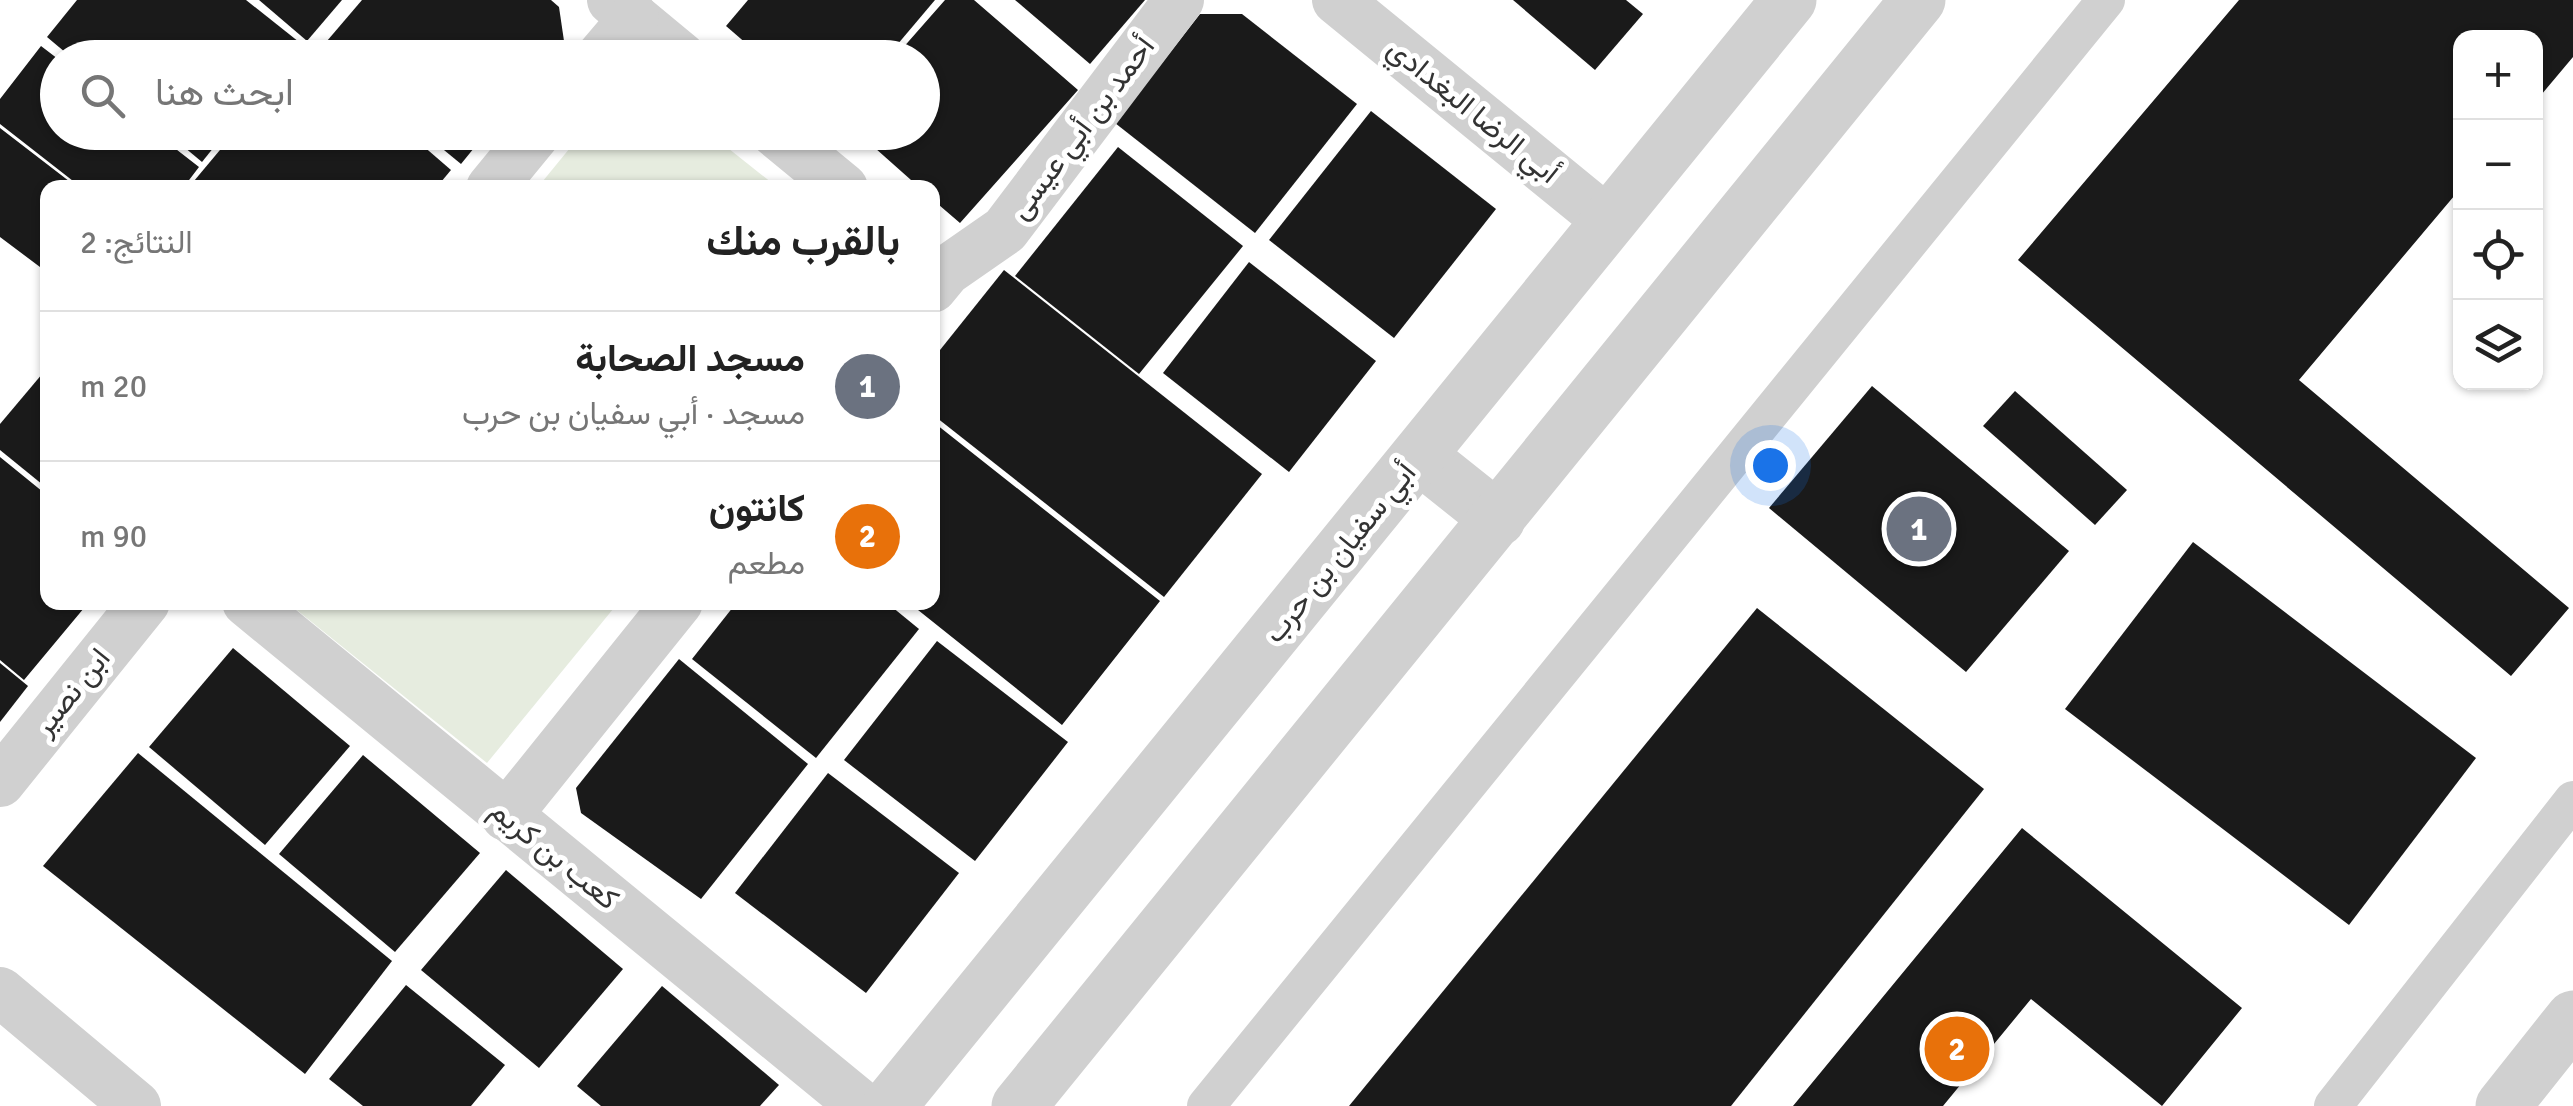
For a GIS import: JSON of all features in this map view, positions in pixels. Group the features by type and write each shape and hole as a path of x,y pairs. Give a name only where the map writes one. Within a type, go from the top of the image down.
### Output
{"street":[{"name":"أحمد بن أبي عيسى","path":"940,271 1004,230 1179,0"},
{"name":"أبي الرضا البغدادي","path":"1336,0 1609,222"},
{"name":"أبي سفيان بن حرب","path":"889,1106 1789,0"},
{"path":"1019,1106 1918,0"},
{"path":"1206,1106 2106,0"},
{"path":"608,40 623,9 660,40"},
{"path":"498,180 523,150"},
{"path":"797,150 833,180"},
{"path":"1419,456 1498,519"},
{"name":"ابن نصير","path":"0,782 138,610"},
{"name":"كعب بن كريم","path":"257,610 862,1106"},
{"path":"506,816 672,610"},
{"path":"2332,1106 2573,800"},
{"path":"0,992 136,1106"},
{"path":"2503,1106 2573,1018"}],"shaded area":[{"path":"568,150 730,150 768,180 544,180"},
{"path":"297,610 612,610 487,763"}],"building":[{"path":"77,0 246,0 296,40 51,40 47,37"},
{"path":"259,0 342,0 306,40"},
{"path":"362,0 551,0 559,7 564,40 328,40"},
{"path":"748,0 935,0 901,40 742,40 726,26"},
{"path":"945,0 974,0 1078,90 960,223 940,206 940,180 911,180 877,150 940,150 940,40 910,40"},
{"path":"1015,0 1145,0 1090,64"},
{"path":"1513,0 1626,0 1643,14 1595,70"},
{"path":"2239,0 2573,0 2573,57 2543,93 2543,30 2453,30 2453,197 2299,380 2569,608 2511,676 2018,260"},
{"path":"1200,14 1242,14 1357,104 1255,233 1115,123"},
{"path":"40,47 40,150 177,150 199,167 189,180 72,180 0,124 0,99"},
{"path":"1371,111 1496,209 1394,338 1269,240"},
{"path":"0,128 68,180 40,180 40,267 0,237"},
{"path":"1118,147 1243,246 1139,374 1015,276"},
{"path":"188,150 212,150 202,162"},
{"path":"220,150 428,150 451,170 443,180 195,180"},
{"path":"444,150 472,150 461,164"},
{"path":"1249,262 1376,361 1289,472 1163,373"},
{"path":"1004,270 1262,474 1164,597 940,420 940,350"},
{"path":"40,376 40,482 0,450 0,424"},
{"path":"1872,386 2069,551 1966,672 1769,508"},
{"path":"2015,391 2127,490 2095,525 1983,426"},
{"path":"940,427 1160,601 1062,725 918,610 940,610"},
{"path":"0,457 40,490 40,610 82,610 24,680 0,660"},
{"path":"2193,542 2476,758 2349,925 2065,709"},
{"path":"1757,608 1984,789 1731,1106 1349,1106"},
{"path":"731,610 896,610 919,629 816,758 692,659"},
{"path":"937,641 1068,742 975,861 844,760"},
{"path":"233,648 350,746 265,845 149,747"},
{"path":"679,659 808,764 701,899 581,813 576,788"},
{"path":"0,663 28,686 0,722"},
{"path":"138,753 392,961 305,1074 43,866"},
{"path":"363,755 480,853 395,952 279,854"},
{"path":"828,773 959,873 866,993 735,893"},
{"path":"2022,828 2242,1008 2162,1106 2031,999 1943,1106 1793,1106"},
{"path":"506,870 623,969 539,1068 421,970"},
{"path":"406,985 505,1065 471,1106 363,1106 329,1079"},
{"path":"662,986 779,1085 760,1106 601,1106 577,1086"}],"place":[{"name":"مسجد الصحابة","path":"1919,529"},
{"name":"كانتون","path":"1957,1049"}]}
